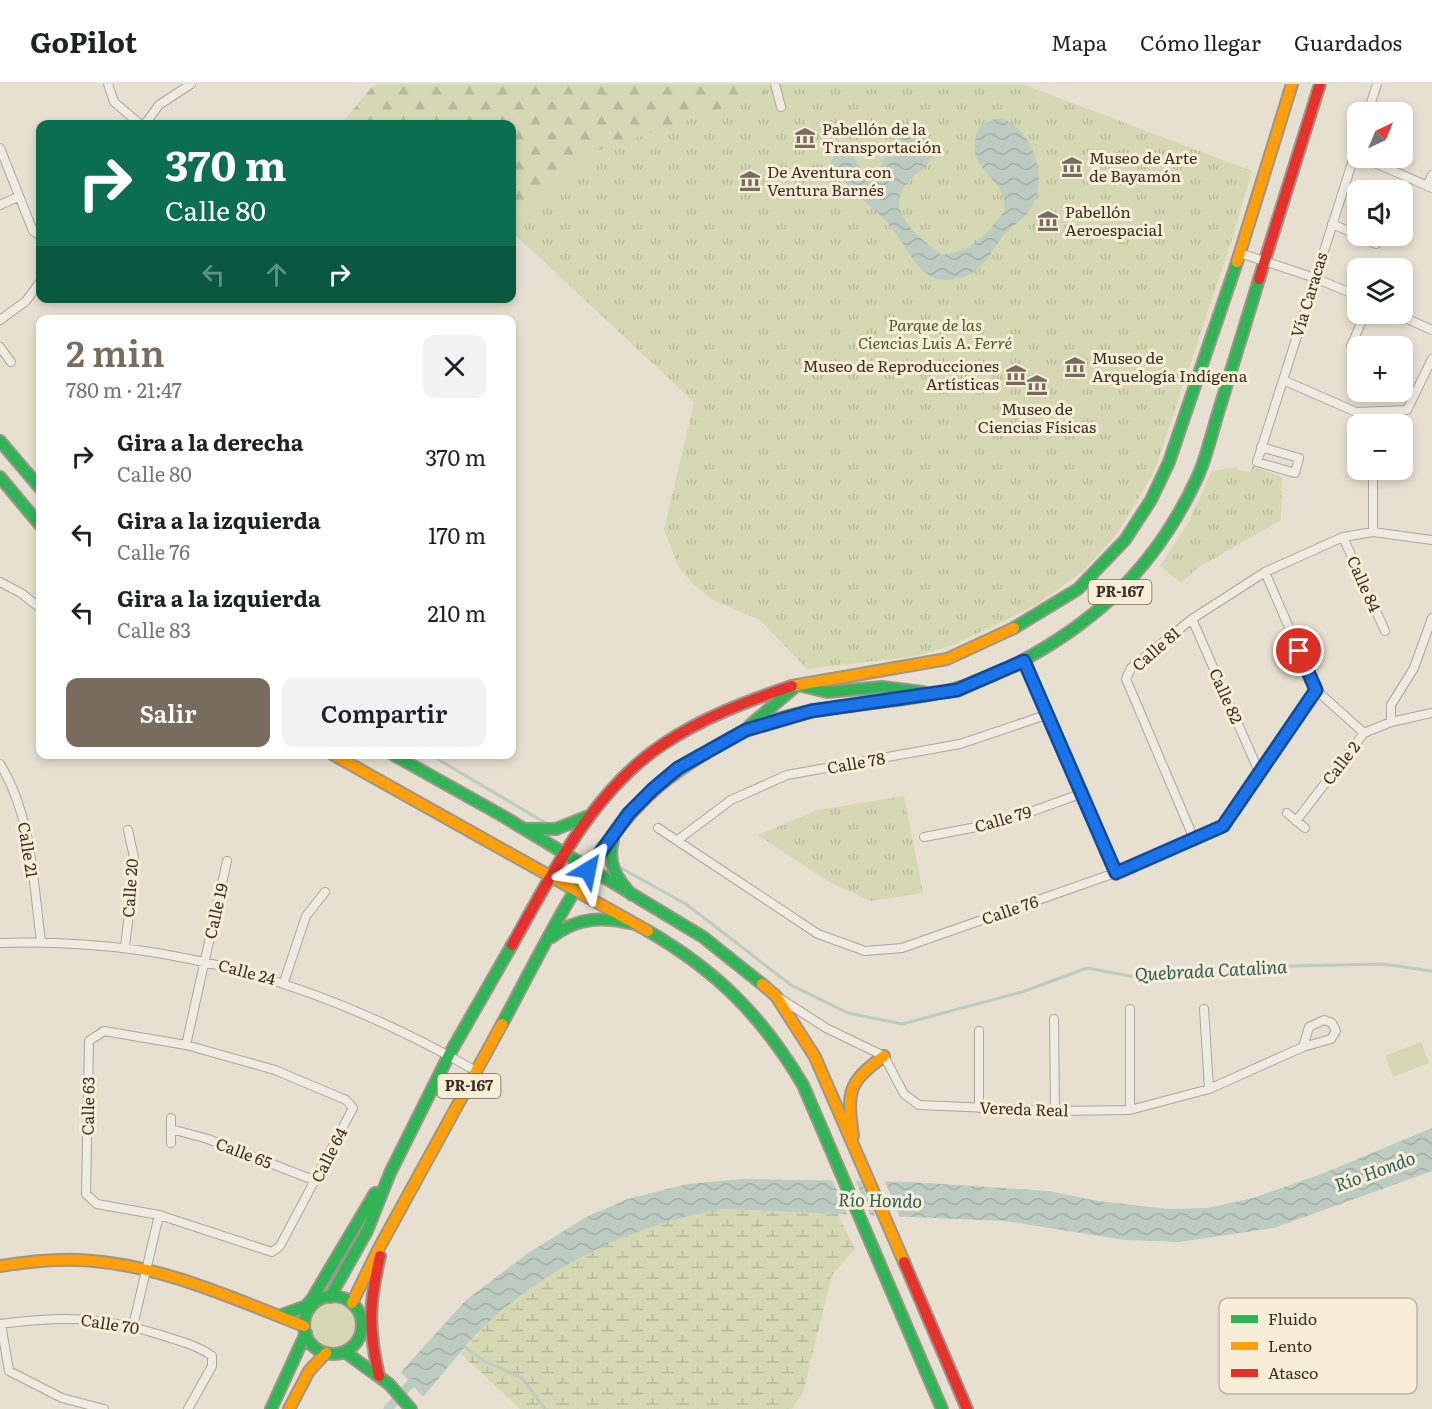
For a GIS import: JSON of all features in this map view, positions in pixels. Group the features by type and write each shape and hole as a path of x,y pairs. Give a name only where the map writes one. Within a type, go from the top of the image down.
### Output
{"main road":[{"name":"PR-167","path":"271,1409 305,1329 311,1306 330,1297 367,1231 390,1173 448,1055 564,854 595,811 630,772 662,745 735,705 798,685 947,659 1008,632 1078,589 1125,540 1151,500 1169,462 1240,253 1292,84"},
{"name":"PR-167","path":"352,1304 476,1071 588,870 619,825 653,789 678,768 740,733 811,711 957,690 1024,661 1099,614 1150,560 1179,516 1199,474 1320,84"},
{"path":"1,442 36,483"},
{"path":"0,477 36,520"},
{"path":"740,733 777,705 798,685 813,692 835,693 894,686 935,693"},
{"path":"341,759 552,875 698,963 729,989 755,1016 778,1043 803,1085 942,1409"},
{"path":"401,759 524,829 588,870 703,937 776,996 815,1057 967,1409"},
{"path":"524,829 539,831 561,829 575,824 595,811"},
{"path":"619,825 609,853 610,863 620,882 632,895"},
{"path":"547,942 560,930 574,922 601,918 635,924"},
{"path":"856,1151 849,1086 855,1077 884,1056"},
{"path":"279,1316 306,1306 312,1299 376,1191 390,1173"},
{"path":"379,1376 371,1341 370,1300 380,1261 380,1248"},
{"path":"0,1266 31,1262 91,1261 144,1270 225,1295 305,1329 313,1346 326,1353 345,1352 379,1376 411,1409"},
{"path":"330,1297 339,1297 352,1304 361,1318 362,1329 358,1340 345,1352"},
{"path":"289,1409 309,1371 326,1353"}],"street":[{"path":"108,84 114,102 135,120"},
{"path":"148,120 159,105 191,84"},
{"path":"775,84 781,107"},
{"path":"1371,102 1377,84"},
{"path":"0,148 18,197 36,233"},
{"name":"Vía Caracas","path":"1261,447 1351,168"},
{"path":"1387,168 1430,187 1432,175"},
{"path":"0,205 18,197"},
{"path":"1332,224 1347,230"},
{"path":"1240,253 1315,278 1347,291"},
{"path":"0,320 26,301 36,287"},
{"path":"1413,322 1432,330"},
{"path":"0,347 11,362"},
{"path":"1283,380 1356,411 1407,410 1432,359"},
{"path":"1261,447 1299,458 1295,473 1257,462 1261,447"},
{"path":"1372,532 1373,480"},
{"name":"Calle 81","path":"1195,840 1126,679 1131,668 1192,619 1265,572 1343,537 1372,532 1432,540"},
{"name":"Calle 84","path":"1343,537 1385,631"},
{"path":"1265,572 1316,690 1365,733"},
{"path":"0,582 21,593 36,605"},
{"path":"1391,722 1391,705 1414,668 1432,618"},
{"name":"Calle 82","path":"1192,619 1260,774"},
{"path":"1024,661 1116,873"},
{"name":"Calle 76","path":"658,828 679,839 818,934 865,951 902,948 1116,873 1223,826 1316,690"},
{"name":"Calle 2","path":"1296,820 1365,733 1391,722 1432,713"},
{"name":"Calle 78","path":"679,839 732,800 787,775 960,744 1046,715"},
{"name":"Calle 21","path":"0,764 13,785 25,822 41,941"},
{"name":"Calle 79","path":"924,837 1003,822 1080,794"},
{"path":"1287,813 1305,828"},
{"name":"Calle 20","path":"125,947 135,862 128,830"},
{"name":"Calle 19","path":"186,1045 227,861"},
{"path":"284,982 306,916 325,892"},
{"name":"Calle 24","path":"0,942 41,941 125,947 205,960 284,982 340,1003 476,1071"},
{"path":"776,996 825,1028 884,1056"},
{"path":"1130,1009 1130,1110"},
{"path":"1204,1009 1209,1089"},
{"path":"1054,1019 1055,1111"},
{"name":"Vereda Real","path":"884,1056 904,1094 919,1105 1055,1111 1130,1110 1209,1089 1303,1047 1331,1039 1336,1031 1332,1023 1324,1020 1312,1025 1306,1032 1303,1047"},
{"path":"979,1031 979,1108"},
{"name":"Calle 63","path":"159,1215 97,1204 86,1194 89,1041 104,1032 186,1045"},
{"name":"Calle 64","path":"159,1215 272,1252 280,1246 353,1108 346,1100 275,1070 186,1045"},
{"path":"171,1118 171,1143"},
{"name":"Calle 65","path":"171,1129 208,1139 316,1181"},
{"path":"133,1326 144,1270 159,1215"},
{"name":"Calle 70","path":"0,1324 34,1319 88,1318 133,1326 199,1347 212,1359 212,1366 188,1409"},
{"path":"0,1324 9,1371 62,1398 104,1409"}],"green space":[{"path":"378,84 762,84 767,93 589,154 516,218 516,120 344,120 372,87"},
{"name":"Parque de las Ciencias Luis A. Ferré","path":"762,84 1022,84 1252,171 1233,236 1154,472 1117,534 1082,572 1038,604 956,644 917,656 807,669 760,620 713,600 694,585 678,566 664,529 694,402 516,236 516,218 589,154 766,93"},
{"path":"1252,466 1282,477 1281,520 1199,567 1181,583 1160,566 1187,525 1212,471 1237,467 1237,470 1250,472"},
{"path":"904,796 923,893 871,901 831,883 758,835 818,810"},
{"path":"1421,1042 1429,1063 1393,1077 1385,1056"},
{"path":"722,1209 838,1214 855,1249 832,1275 803,1393 792,1409 520,1409 461,1354 491,1319 509,1304 554,1272 580,1257 658,1222"},
{"path":"328,1300 338,1300 351,1307 358,1320 358,1330 351,1343 338,1350 328,1350 319,1346 312,1339 308,1330 308,1320 312,1311 319,1304"}],"water":[{"path":"1001,118 1012,124 1029,143 1038,168 1037,195 1029,211 1003,236 982,265 976,271 960,278 938,279 926,273 886,221 848,187 830,163 837,151 843,148 853,156 865,177 874,178 897,137 914,133 928,136 936,151 928,163 903,189 899,200 900,210 913,230 941,255 952,253 971,246 992,227 1005,210 1003,195 979,162 975,146 977,132 982,125"},
{"path":"1432,1128 1432,1171 1274,1228 1179,1242 1125,1240 1005,1221 722,1209 691,1215 660,1224 600,1248 544,1279 483,1327 423,1397 401,1372 466,1300 528,1253 588,1216 628,1199 687,1184 743,1179 912,1182 1049,1191 1098,1201 1169,1209 1208,1208 1253,1198 1324,1173"}],"pier":[{"path":"832,1179 855,1179 872,1219 848,1217"},
{"path":"860,1179 884,1179 901,1220 877,1219"}],"waterway":[{"path":"437,759 544,822"},
{"name":"Quebrada Catalina","path":"619,867 686,904 791,985 848,1013 902,1024 1022,992 1087,968 1135,977 1207,968 1382,964 1432,971"},
{"path":"465,1347 484,1361 522,1378 545,1409"},
{"name":"Río Hondo","path":"388,1409 411,1383"}],"traffic: fast":[{"path":"1014,628 1078,589 1125,540 1151,500 1169,462 1237,262"},
{"path":"993,675 1027,658 1088,618 1139,570 1161,542 1198,476 1207,452 1259,279"},
{"path":"0,441 36,483"},
{"path":"0,477 36,520"},
{"path":"798,685 827,692 882,687 923,692"},
{"path":"750,725 794,688"},
{"path":"502,1024 581,880 619,827 660,786 690,763 722,743"},
{"path":"401,759 501,815 703,937 762,984"},
{"path":"524,829 556,829 586,817"},
{"path":"613,840 611,856 614,870 632,895"},
{"path":"552,937 572,925 592,920 613,920 635,924"},
{"path":"648,931 696,962 736,997 771,1037 803,1085 942,1409"},
{"path":"330,1297 367,1231 390,1173 449,1055 512,945"},
{"path":"279,1316 306,1306 312,1299 375,1193"},
{"path":"333,1296 344,1298 357,1309 362,1325 360,1336 349,1349 333,1354 322,1352 309,1341 304,1325 306,1314 317,1301 333,1296"},
{"path":"271,1409 306,1333"},
{"path":"345,1352 389,1384 411,1409"}],"traffic: slow":[{"path":"1237,262 1292,84"},
{"path":"792,686 947,659 1014,628"},
{"path":"341,759 648,931"},
{"path":"762,984 776,996 815,1057 904,1262"},
{"path":"352,1303 379,1248 502,1024"},
{"path":"853,1136 850,1109 852,1090 863,1074 884,1056"},
{"path":"0,1266 39,1261 78,1260 137,1268 194,1284 304,1326"},
{"path":"289,1409 309,1371 326,1353"}],"traffic: jam":[{"path":"1259,279 1320,84"},
{"path":"722,743 754,727 787,716 926,695 960,687 993,675"},
{"path":"512,945 542,890 576,836 594,810 637,764 677,735 709,718 792,686"},
{"path":"379,1376 371,1316 380,1256"},
{"path":"904,1262 967,1409"}],"place":[{"name":"Pabellón de la Transportación","path":"805,138"},
{"name":"Museo de Arte de Bayamón","path":"1072,167"},
{"name":"De Aventura con Ventura Barnés","path":"750,181"},
{"name":"Pabellón Aeroespacial","path":"1048,221"},
{"name":"Museo de Arquelogía Indígena","path":"1075,367"},
{"name":"Museo de Reproducciones Artísticas","path":"1016,375"},
{"name":"Museo de Ciencias Físicas","path":"1037,385"}],"route":[{"path":"588,870 619,825 653,789 678,768 746,730 811,711 957,690 1024,661 1116,873 1223,826 1316,690 1299,651"}]}
